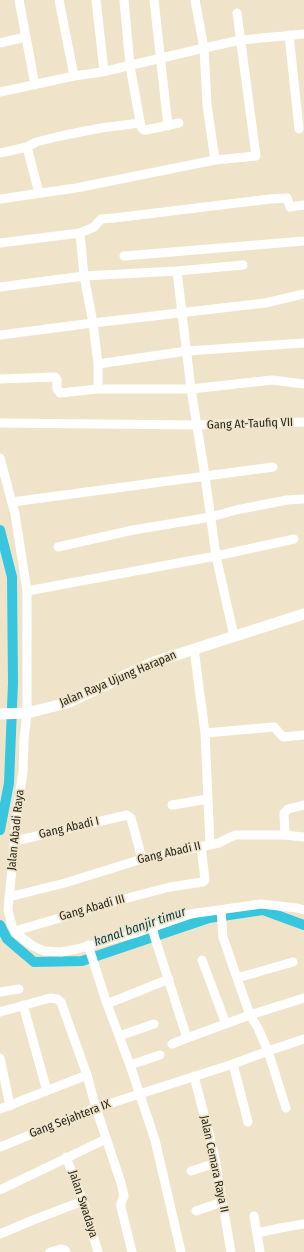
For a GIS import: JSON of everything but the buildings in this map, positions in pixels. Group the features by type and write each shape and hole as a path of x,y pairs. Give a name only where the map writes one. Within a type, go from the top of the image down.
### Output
{"street":[{"path":"19,0 35,85"},
{"path":"60,0 74,76"},
{"path":"96,0 104,71"},
{"path":"124,0 130,66 142,129 146,130 179,123"},
{"path":"154,0 168,126"},
{"path":"195,0 204,48 207,105 215,160"},
{"path":"0,199 76,188 215,160 254,158 257,154 237,13"},
{"path":"0,92 130,66 241,40 304,34"},
{"path":"289,35 299,129"},
{"path":"0,43 25,36"},
{"path":"0,153 27,147 36,142 65,135 101,128 140,123"},
{"path":"27,147 39,193"},
{"path":"0,243 80,233 94,227 101,219 270,199 288,198 290,207 304,205"},
{"path":"80,233 84,276 93,323 98,364 98,389"},
{"path":"124,256 304,241"},
{"path":"0,287 84,276 177,271 243,265"},
{"path":"177,271 191,389 216,556 234,636"},
{"path":"0,335 264,303 304,294"},
{"path":"98,364 187,350 304,343"},
{"path":"0,379 55,378 57,380 57,390 60,392 98,389 191,389 272,380 304,384"},
{"name":"Gang At-Taufiq VII","path":"0,423 197,426 304,422"},
{"name":"Jalan Abadi Raya","path":"0,458 12,502 27,591 22,714 24,739 23,772 18,803 9,897 9,918 15,931"},
{"path":"12,502 273,467"},
{"path":"58,546 133,530 211,517 236,510 287,500 304,499"},
{"path":"27,591 294,540"},
{"name":"Jalan Raya Ujung Harapan","path":"1,714 22,714 66,703 154,662 304,614"},
{"name":"Gang Abadi II","path":"9,897 65,883 142,859 206,845 208,799 205,733 194,648"},
{"path":"205,733 274,727 283,737 304,735"},
{"path":"172,805 208,799"},
{"path":"285,836 284,813 288,809 304,805"},
{"name":"Gang Abadi I","path":"15,841 123,816 129,816 131,818 142,859"},
{"path":"206,845 219,843 236,835 304,837"},
{"name":"Gang Abadi III","path":"15,931 170,887 204,881 206,845"},
{"path":"15,931 21,939 33,946 44,951 61,952 155,935 190,914 221,912 261,904 304,910"},
{"path":"221,912 223,937 250,1015 258,1028 268,1051 286,1108"},
{"path":"155,935 187,1038"},
{"path":"88,946 155,1140 181,1252"},
{"path":"202,960 226,1024"},
{"path":"237,978 293,962"},
{"path":"107,1004 168,979"},
{"path":"0,992 19,989"},
{"path":"0,1012 50,998 57,999 61,1002 87,1075 96,1108 121,1183 124,1196 120,1207 132,1252"},
{"path":"172,1044 250,1015 304,998"},
{"path":"23,1005 47,1091"},
{"path":"119,1036 154,1024"},
{"name":"Gang Sejahtera IX","path":"0,1147 96,1108 234,1064 304,1039"},
{"path":"130,1065 160,1055"},
{"path":"0,1058 10,1106"},
{"path":"234,1064 248,1122"},
{"path":"0,1110 87,1075"},
{"name":"Jalan Cemara Raya II","path":"194,1076 216,1163 231,1252"},
{"path":"0,1190 106,1138"},
{"name":"Jalan Swadaya","path":"66,1157 83,1200 98,1252"},
{"path":"191,1171 216,1163"},
{"path":"0,1234 83,1200"},
{"path":"196,1211 222,1202"},
{"path":"254,1216 260,1252"},
{"path":"257,1233 304,1224"},
{"path":"50,1252 61,1249 65,1250 66,1252"}],"waterway":[{"name":"kanal banjir timur","path":"0,530 12,577 13,683 9,783 0,830"},
{"name":"kanal banjir timur","path":"0,925 7,939 34,962 82,961 209,918 263,910 304,925"}]}
